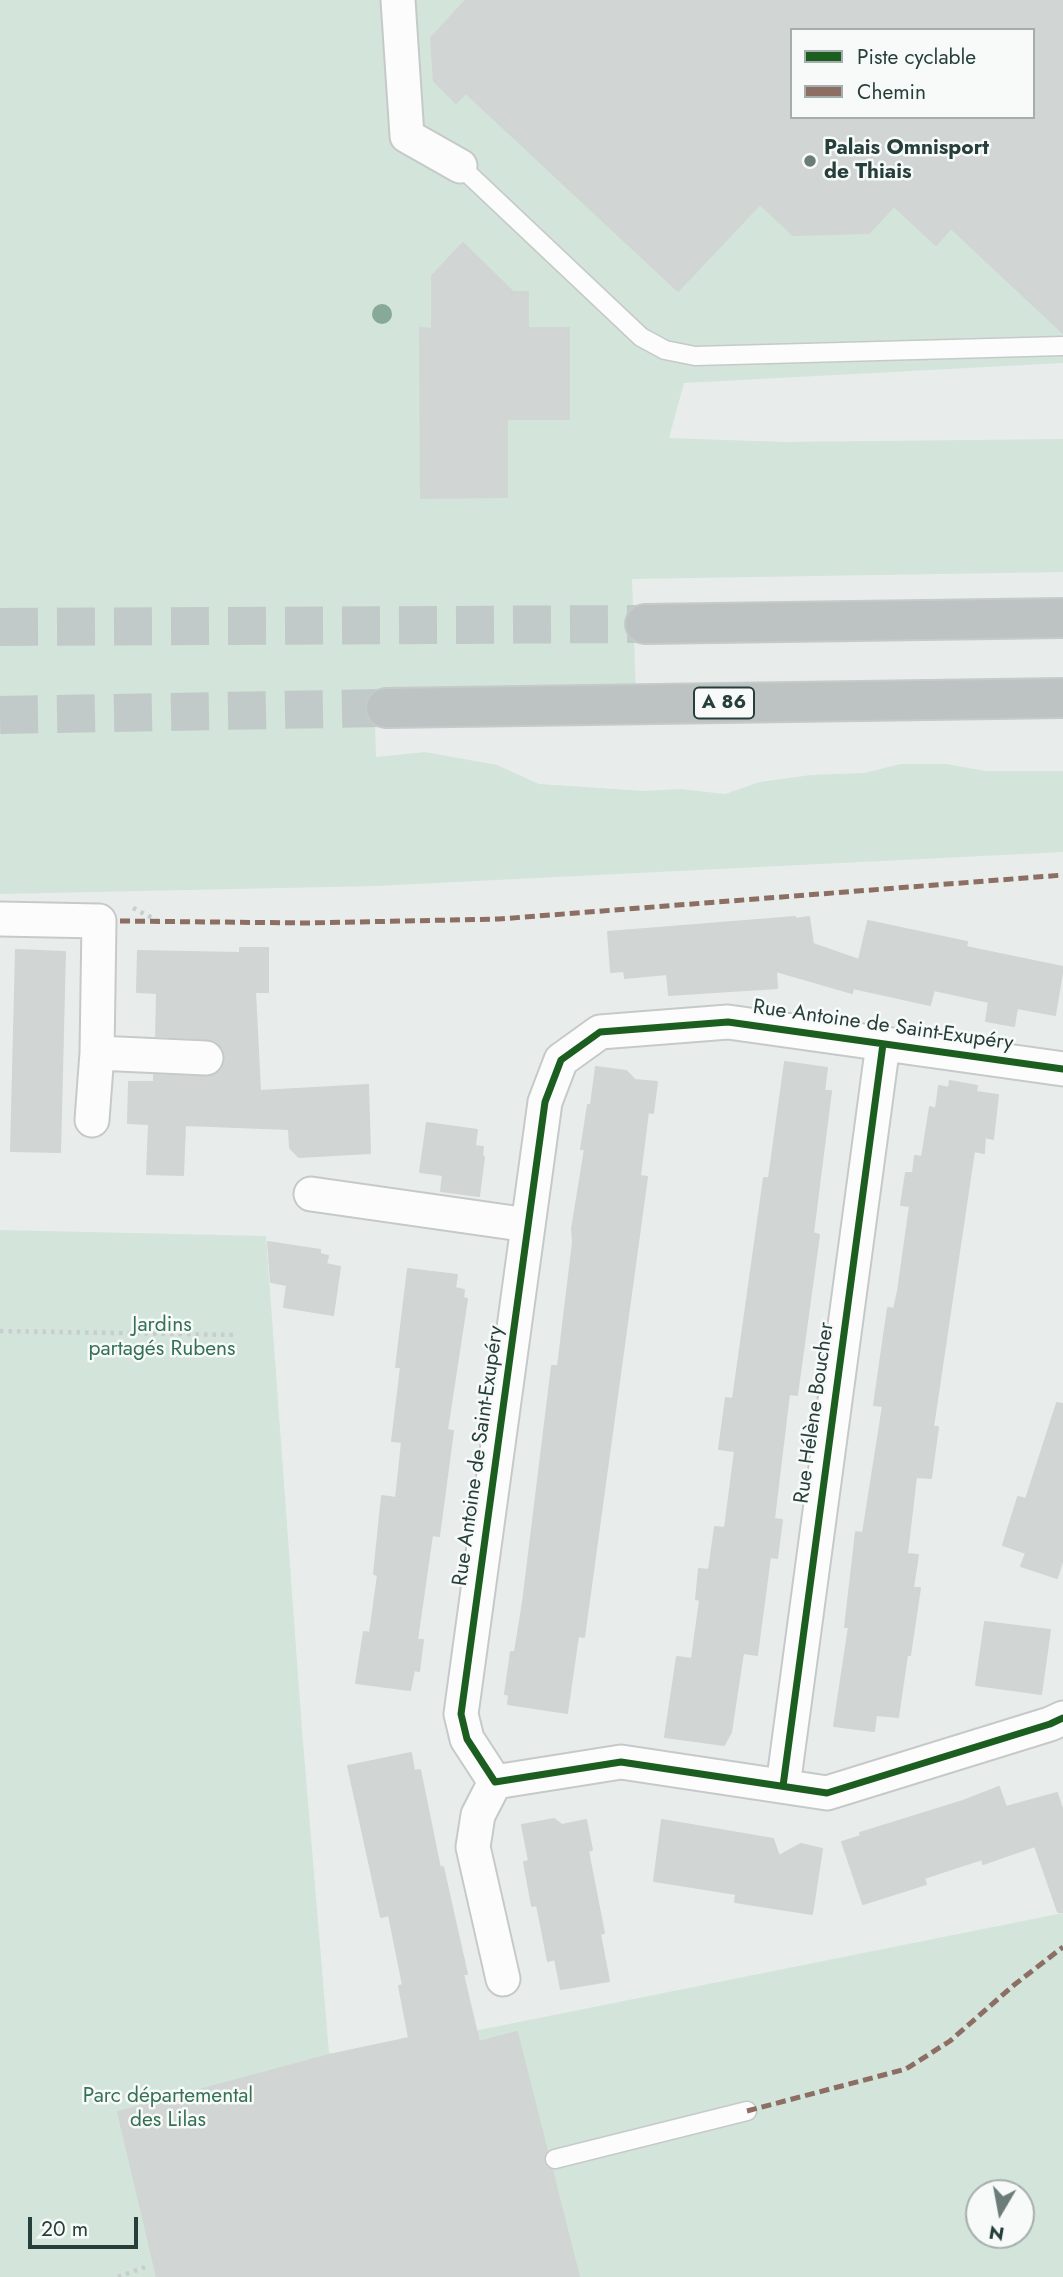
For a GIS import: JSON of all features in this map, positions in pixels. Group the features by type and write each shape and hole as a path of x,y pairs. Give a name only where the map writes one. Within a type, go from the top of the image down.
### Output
{"highway":[{"path":"645,624 1063,618"},
{"name":"A 86","path":"386,708 1063,698"}],"street":[{"path":"398,0 407,136 460,166"},
{"path":"0,919 110,921 92,1119"},
{"name":"Rue Antoine de Saint-Exupéry","path":"495,1782 467,1739 461,1714 545,1102 561,1060 600,1032 728,1022 1063,1069"},
{"name":"Rue Hélène Boucher","path":"783,1786 883,1044"},
{"path":"97,1053 206,1058"},
{"path":"311,1194 528,1225"},
{"path":"503,1979 473,1847 478,1815 495,1782 621,1762 828,1794 1063,1718"}],"lane":[{"path":"460,166 640,337 665,350 695,356 1063,345"},
{"path":"555,2159 747,2111"}],"path":[{"path":"0,1331 238,1335"},
{"path":"118,2277 145,2267"}],"green space":[{"path":"0,0 1063,0 1063,363 684,383 669,438 784,442 1063,439 1063,572 632,579 636,695 374,691 376,757 425,752 497,765 539,784 645,791 680,789 725,794 760,782 811,775 864,773 901,764 946,764 986,771 1063,771 1063,852 375,886 0,894"},
{"name":"Parc départemental des Lilas","path":"0,1230 266,1236 329,2053 349,2056 1063,1913 1063,2277 0,2277"}],"building":[{"name":"Palais Omnisport de Thiais","path":"466,0 1063,0 1063,333 951,228 936,245 894,206 869,233 793,235 760,204 678,291 466,93 456,103 434,81 431,38"},
{"path":"463,243 513,292 528,292 528,328 569,328 569,419 507,419 507,497 421,498 420,328 432,329 432,276"},
{"path":"809,917 813,944 859,960 868,921 967,942 966,947 1063,967 1055,1015 1017,1008 1014,1026 986,1021 989,1002 934,990 930,1005 853,988 852,993 776,971 777,988 669,995 667,974 625,978 624,971 611,972 608,932"},
{"path":"240,948 268,948 268,992 255,992 260,1091 368,1085 370,1153 299,1157 290,1148 289,1129 185,1125 183,1175 147,1174 149,1124 128,1123 129,1082 154,1082 154,1075 214,1075 222,1069 225,1058 223,1049 216,1041 156,1036 157,993 137,992 138,951 240,953"},
{"path":"16,950 65,952 60,1152 11,1151"},
{"path":"785,1062 827,1068 824,1091 831,1091 813,1233 819,1235 797,1395 789,1394 774,1519 782,1520 777,1558 770,1557 757,1655 743,1653 731,1732 724,1745 665,1737 677,1657 692,1659 700,1600 696,1599 699,1569 709,1570 715,1527 725,1528 735,1451 719,1449 726,1398 733,1399 764,1178 769,1178"},
{"path":"596,1067 626,1071 635,1080 657,1082 653,1113 648,1112 640,1176 647,1177 584,1637 578,1636 567,1713 508,1704 509,1695 505,1694 511,1652 515,1652 523,1602 552,1366 558,1366 573,1242 572,1229 585,1149 581,1149"},
{"path":"950,1081 977,1086 976,1092 998,1095 993,1139 985,1137 984,1153 974,1151 933,1427 938,1427 931,1478 916,1477 907,1554 918,1555 913,1588 920,1588 910,1655 907,1655 898,1717 876,1715 874,1731 834,1726 849,1627 845,1627 856,1532 863,1533 883,1406 874,1405 888,1308 894,1309 898,1291 910,1206 901,1205 906,1173 913,1173 915,1156 922,1157 930,1107 936,1109 939,1086 949,1088"},
{"path":"427,1123 477,1130 475,1146 483,1147 484,1157 479,1196 441,1191 443,1175 420,1172"},
{"path":"268,1242 320,1250 320,1254 328,1256 326,1264 340,1267 333,1315 284,1307 287,1285 271,1282"},
{"path":"408,1269 457,1275 455,1288 464,1290 463,1298 467,1299 447,1430 453,1431 439,1536 432,1535 417,1640 423,1640 419,1671 414,1670 410,1690 356,1683 364,1632 370,1633 378,1575 374,1574 382,1496 396,1498 402,1442 392,1441 401,1367 396,1367"},
{"path":"1057,1403 1063,1404 1063,1559 1057,1578 1021,1566 1026,1553 1003,1545 1018,1497 1026,1499"},
{"path":"985,1622 1050,1630 1041,1694 976,1685"},
{"path":"411,1753 414,1771 420,1770 440,1868 443,1867 479,2042 517,2032 547,2151 544,2162 552,2170 579,2277 157,2277 118,2112 329,2055 409,2038 399,1986 403,1985 389,1915 381,1917 348,1766"},
{"path":"999,1787 1006,1807 1057,1793 1063,1812 1063,1912 1058,1912 1035,1846 983,1864 982,1859 924,1878 926,1884 863,1904 842,1842 861,1836 860,1833"},
{"path":"554,1819 562,1825 586,1820 592,1850 588,1851 604,1933 600,1934 609,1981 561,1989 555,1959 548,1961 537,1905 532,1906 524,1862 529,1861 522,1825"},
{"path":"662,1820 773,1839 779,1856 801,1844 822,1849 812,1914 735,1902 736,1894 654,1881"}],"tunnel":[{"path":"0,627 645,624"},
{"path":"0,715 386,708"}],"marked path":[{"path":"120,921 307,923 499,919 1063,875"},
{"path":"747,2111 906,2069 950,2041 1014,1985 1063,1947"}],"cycle path":[{"path":"1063,1069 728,1022 600,1032 561,1060 545,1102 461,1714 467,1739 495,1782 621,1762 827,1793 1063,1718"},
{"path":"783,1786 883,1044"}],"place":[{"name":"Palais Omnisport de Thiais","path":"810,161"}],"park label":[{"name":"Jardins partagés Rubens","path":"162,1338"}]}
